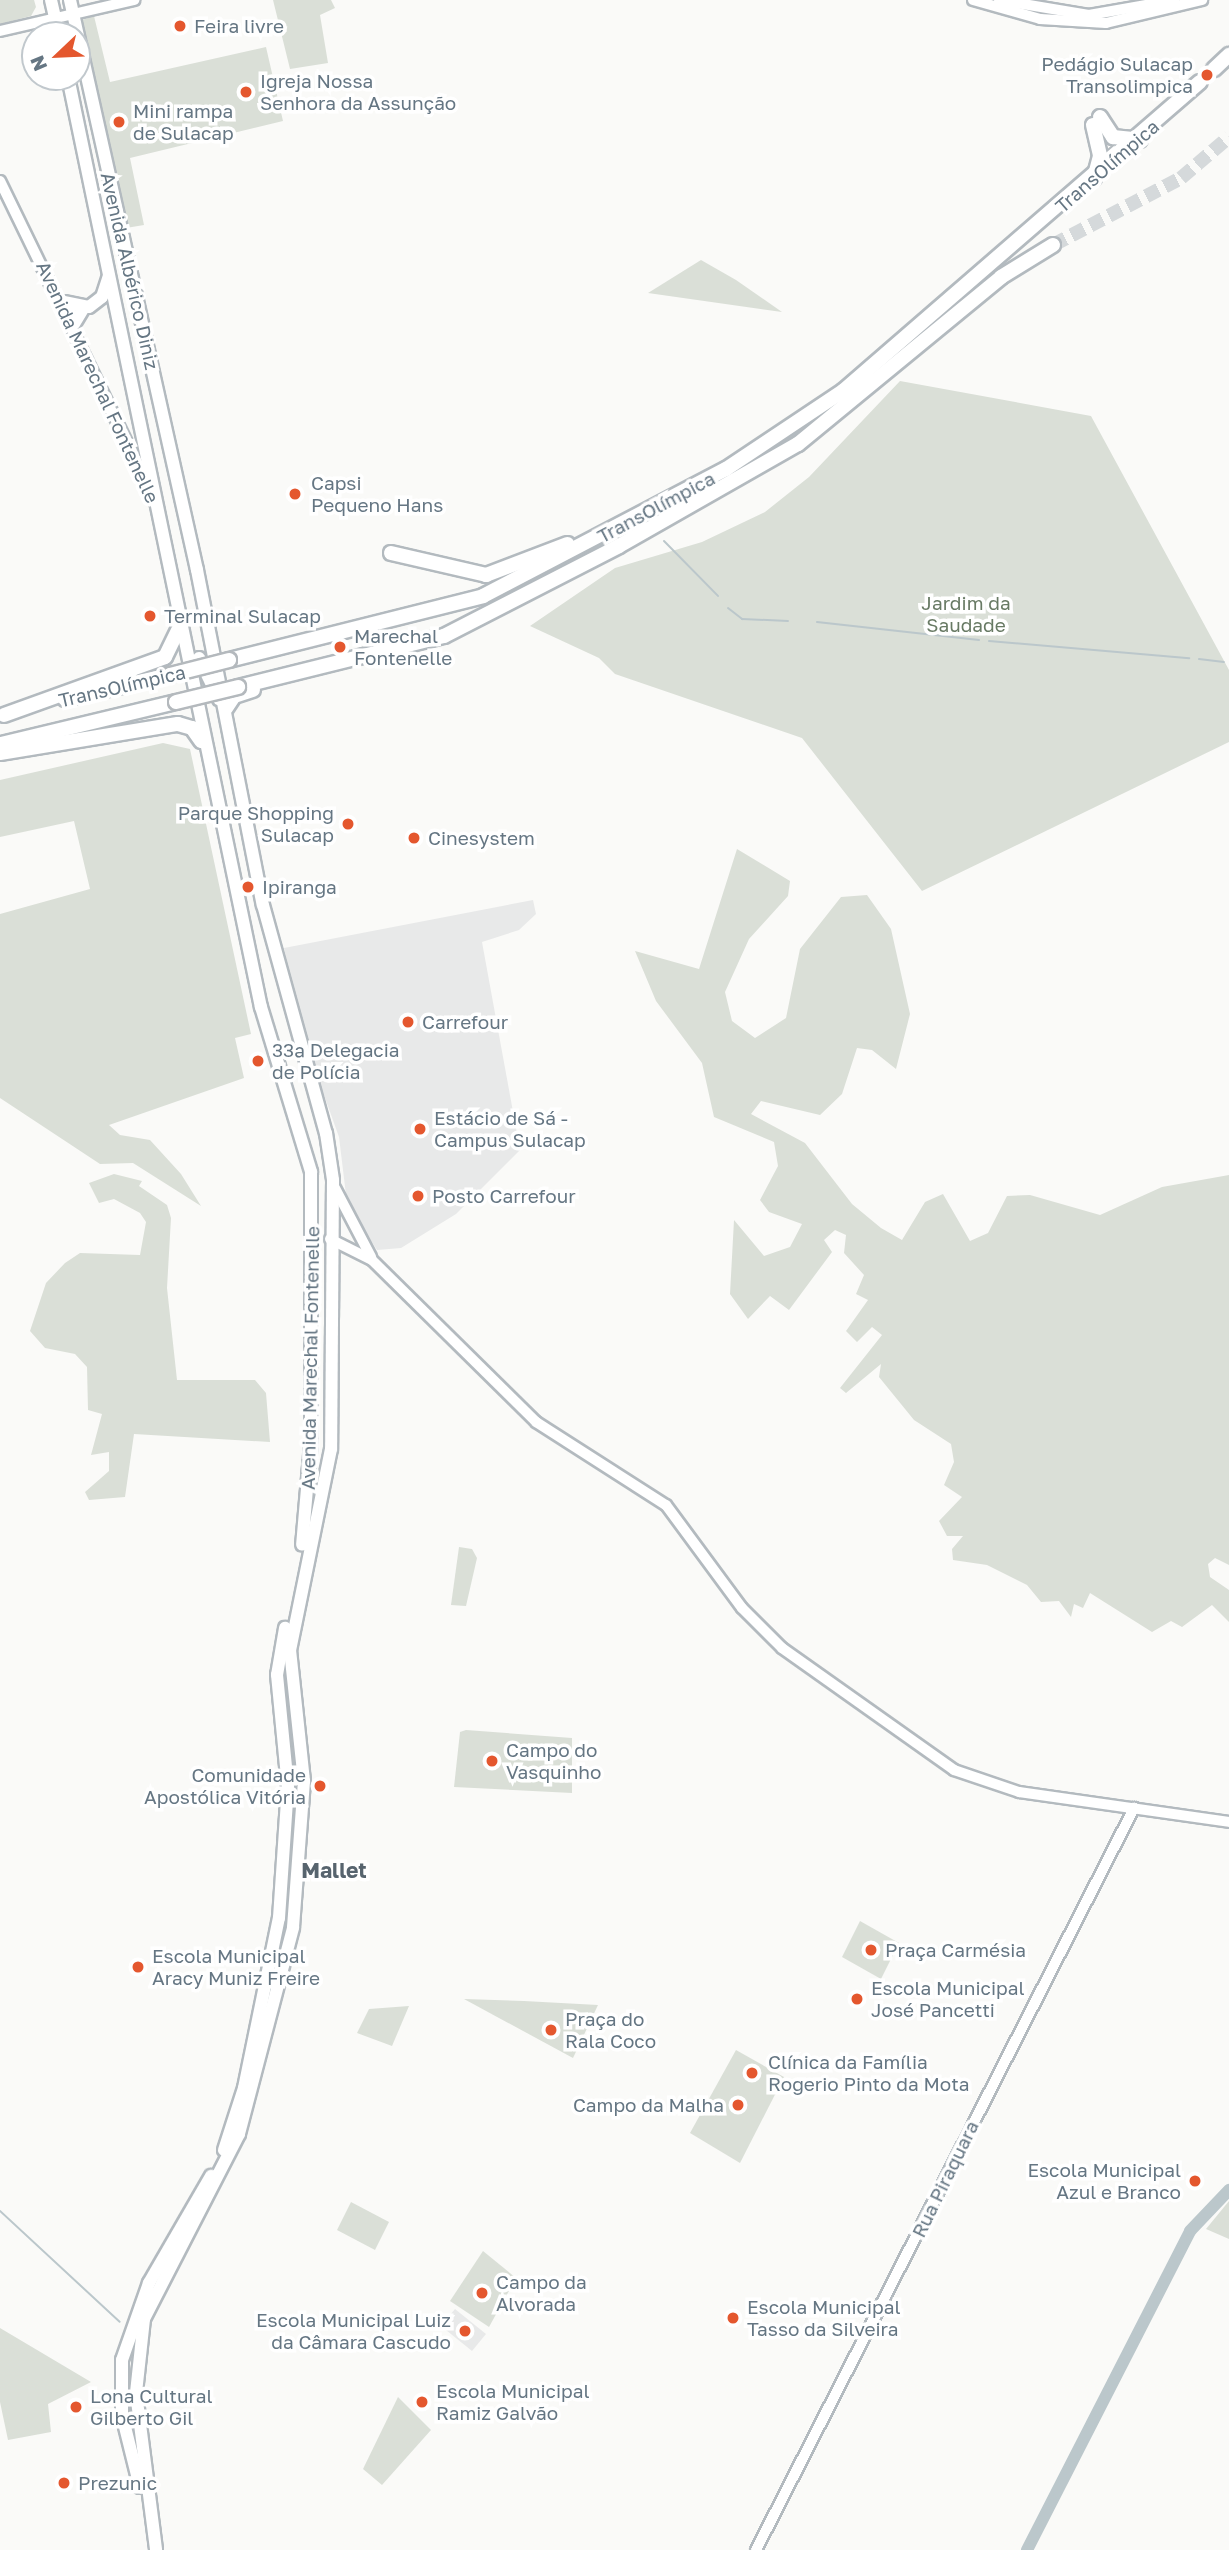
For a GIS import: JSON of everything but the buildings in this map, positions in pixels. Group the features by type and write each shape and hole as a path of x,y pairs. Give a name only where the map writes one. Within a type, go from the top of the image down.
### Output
{"highway":[{"path":"1214,69 1229,55"},
{"name":"TransOlímpica","path":"2,715 458,605 483,596 673,497 843,391 1140,140 1200,82"},
{"path":"1094,178 1100,156 1096,121 1113,137 1140,140"},
{"name":"TransOlímpica","path":"0,745 176,702 230,702 469,625 798,444 1001,277 1052,245"},
{"path":"391,553 464,572 496,573 673,497"},
{"path":"2,715 165,657 185,634"},
{"path":"0,753 177,724 192,727 201,741"}],"main road":[{"path":"51,0 55,19"},
{"name":"Avenida Albérico Diniz","path":"70,0 171,465 191,541"},
{"path":"0,31 134,0"},
{"path":"973,0 1081,23 1141,18 1202,0"},
{"path":"999,0 1089,15 1175,0"},
{"name":"Avenida Albérico Diniz","path":"71,91 110,272 122,362 161,516"},
{"name":"Avenida Marechal Fontenelle","path":"0,181 64,302 161,516 185,634 206,719 271,1051 307,1153 313,1193 307,1343 311,1430 305,1530 277,1675 287,1823 275,1974 226,2147 141,2301 119,2391 149,2550"},
{"path":"74,324 83,309 102,297 110,272"},
{"path":"64,302 83,309"},
{"path":"155,485 171,465"},
{"path":"163,530 180,532 191,541"},
{"name":"Avenida Marechal Fontenelle","path":"156,2550 136,2364 158,2287 239,2134 275,1974 303,1831 301,1745 290,1640 331,1439 328,1345 333,1180 326,1133 264,905 230,702 209,626 191,541"},
{"path":"185,634 198,638 209,626"},
{"path":"185,634 217,696 230,702 206,719"},
{"path":"185,634 201,741 217,779"},
{"path":"333,1180 348,1221 372,1260 536,1422 666,1504 742,1608 782,1648 978,1781 1229,1822"},
{"path":"313,1193 333,1240 372,1260"},
{"path":"333,1240 348,1221"},
{"path":"307,1343 318,1349 328,1345"},
{"path":"311,1430 323,1430 331,1439"},
{"path":"277,1675 301,1745"},
{"name":"Rua Piraquara","path":"756,2550 1134,1808"},
{"path":"119,2391 131,2386 136,2364"}],"shaded area":[{"name":"Carrefour","path":"533,900 536,914 519,930 482,942 520,1150 456,1214 401,1248 377,1250 347,1203 339,1137 301,1031 284,948"},
{"path":"455,2309 486,2334 472,2351 441,2326"}],"green space":[{"path":"0,0 34,0 36,7 31,16 0,24"},
{"path":"273,0 331,0 335,8 320,15 328,63 290,69"},
{"path":"94,16 110,82 266,47 283,121 130,158 144,225 126,228 91,74 91,21 79,21"},
{"path":"701,260 736,280 782,312 648,293"},
{"name":"Jardim da Saudade","path":"900,381 1091,416 1229,670 1229,742 922,891 802,738 615,674 599,658 530,626 615,568 702,542 765,512 809,477"},
{"path":"163,743 190,749 251,1034 235,1038 244,1078 109,1125 120,1135 150,1140 181,1174 201,1206 133,1163 100,1164 0,1098 0,914 90,889 74,821 0,837 0,780"},
{"path":"737,849 790,881 788,896 749,939 725,992 732,1021 755,1038 786,1018 800,949 841,897 867,895 891,929 910,1014 896,1069 872,1050 857,1048 842,1094 820,1115 761,1101 751,1114 805,1143 852,1204 881,1228 902,1240 925,1202 943,1194 970,1241 988,1233 1007,1196 1030,1195 1100,1215 1162,1187 1229,1175 1229,1565 1215,1558 1208,1564 1210,1577 1229,1590 1229,1622 1212,1605 1182,1627 1171,1621 1152,1632 1090,1593 1083,1608 1074,1604 1071,1617 1059,1601 1041,1602 1027,1585 987,1565 953,1560 952,1549 963,1536 947,1536 939,1521 962,1497 944,1485 954,1462 951,1444 914,1420 879,1377 881,1364 846,1393 840,1388 882,1335 872,1327 857,1342 846,1331 868,1300 856,1294 864,1275 844,1253 846,1235 835,1230 824,1240 832,1252 789,1310 770,1296 748,1319 730,1294 734,1220 764,1256 790,1247 802,1224 769,1212 760,1200 778,1166 774,1142 714,1117 702,1063 656,1001 635,951 699,969"},
{"path":"114,1174 142,1181 139,1186 167,1205 171,1218 167,1288 177,1380 255,1380 266,1393 270,1442 134,1434 125,1497 89,1500 85,1492 109,1471 109,1452 91,1455 102,1414 88,1410 87,1367 75,1354 45,1348 30,1331 46,1283 65,1263 80,1253 140,1255 146,1222 140,1213 114,1199 99,1203 89,1183"},
{"path":"459,1547 472,1549 477,1558 466,1606 451,1605"},
{"path":"466,1730 572,1738 572,1793 454,1787 460,1732"},
{"name":"Praça Carmésia","path":"860,1921 899,1943 881,1979 842,1957"},
{"name":"Praça do Rala Coco","path":"464,1999 524,2001 598,2005 573,2058"},
{"path":"409,2006 392,2046 357,2033 369,2009"},
{"name":"Campo da Malha","path":"736,2050 784,2077 740,2163 690,2133"},
{"path":"1229,2201 1229,2239 1206,2229"},
{"path":"351,2202 389,2222 375,2250 337,2230"},
{"name":"Campo da Alvorada","path":"483,2251 516,2278 489,2327 450,2301"},
{"path":"0,2328 91,2382 48,2404 51,2432 8,2440 0,2402"},
{"path":"398,2397 431,2430 382,2485 363,2469"}],"waterway":[{"path":"664,541 718,596"},
{"path":"728,608 742,619 788,621"},
{"path":"817,622 979,640"},
{"path":"989,641 1189,658"},
{"path":"1199,659 1224,662"},
{"path":"1027,2550 1190,2231 1229,2190"},
{"path":"0,2211 120,2322"}],"tunnel":[{"path":"1053,245 1181,178 1229,137"}],"place":[{"name":"Feira livre","path":"180,26"},
{"name":"Pedágio Sulacap Transolimpica","path":"1207,75"},
{"name":"Igreja Nossa Senhora da Assunção","path":"246,92"},
{"name":"Mini rampa de Sulacap","path":"119,122"},
{"name":"Capsi Pequeno Hans","path":"295,494"},
{"name":"Terminal Sulacap","path":"150,616"},
{"name":"Marechal Fontenelle","path":"340,647"},
{"name":"Parque Shopping Sulacap","path":"348,824"},
{"name":"Cinesystem","path":"414,838"},
{"name":"Ipiranga","path":"248,887"},
{"name":"Carrefour","path":"408,1022"},
{"name":"33ª Delegacia de Polícia","path":"258,1061"},
{"name":"Estácio de Sá - Campus Sulacap","path":"420,1129"},
{"name":"Posto Carrefour","path":"418,1196"},
{"name":"Campo do Vasquinho","path":"492,1761"},
{"name":"Comunidade Apostólica Vitória","path":"320,1786"},
{"name":"Praça Carmésia","path":"871,1950"},
{"name":"Escola Municipal Aracy Muniz Freire","path":"138,1967"},
{"name":"Escola Municipal José Pancetti","path":"857,1999"},
{"name":"Praça do Rala Coco","path":"551,2030"},
{"name":"Clínica da Família Rogerio Pinto da Mota","path":"752,2073"},
{"name":"Campo da Malha","path":"738,2105"},
{"name":"Escola Municipal Azul e Branco","path":"1195,2181"},
{"name":"Campo da Alvorada","path":"482,2293"},
{"name":"Escola Municipal Tasso da Silveira","path":"733,2318"},
{"name":"Escola Municipal Luiz da Câmara Cascudo","path":"465,2331"},
{"name":"Escola Municipal Ramiz Galvão","path":"422,2402"},
{"name":"Lona Cultural Gilberto Gil","path":"76,2407"},
{"name":"Prezunic","path":"64,2483"}],"district":[{"name":"Mallet","path":"334,1870"}]}
